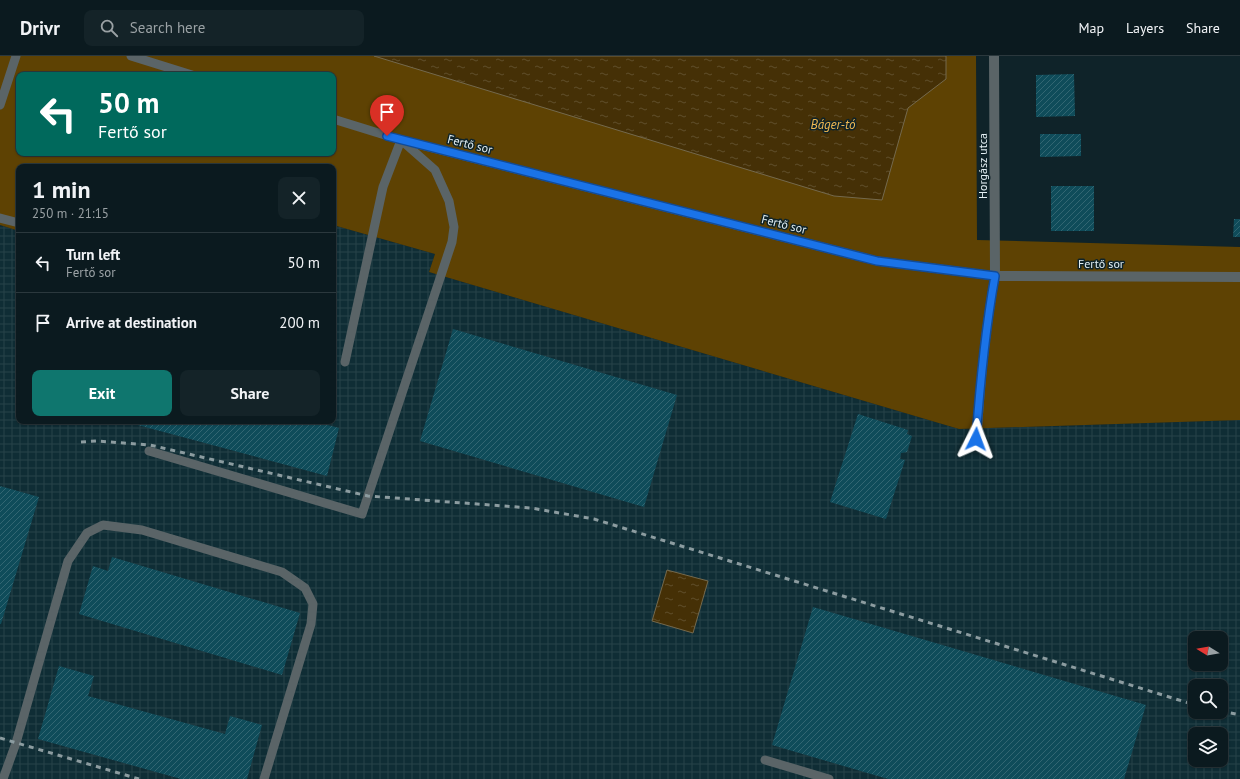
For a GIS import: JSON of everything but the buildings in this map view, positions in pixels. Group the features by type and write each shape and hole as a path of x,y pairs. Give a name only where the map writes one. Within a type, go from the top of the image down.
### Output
{"street":[{"name":"Horgász utca","path":"994,56 995,276"},
{"name":"Fertő sor","path":"995,276 1240,277"}],"lane":[{"path":"0,105 16,56"},
{"path":"131,56 182,72"},
{"name":"Fertő sor","path":"336,120 401,140 877,261 995,276"},
{"path":"149,451 362,514 452,242 454,227 449,201 435,170 401,140 383,187 345,362"},
{"path":"0,218 16,223"},
{"path":"976,439 980,372 986,323 995,276"},
{"path":"5,777 68,561 87,533 103,525 142,530 282,572 305,588 313,604 310,624 264,779"},
{"path":"765,760 829,779"}],"shaded area":[{"path":"0,56 976,56 977,240 1240,247 1240,420 959,429 429,272 435,254 336,226 336,164 16,164 16,230 0,225"},
{"path":"0,225 16,230 16,424 336,424 336,226 435,254 429,272 959,429 1240,420 1240,779 0,779"}],"water":[{"name":"Báger-tó","path":"374,56 946,56 946,79 908,108 882,200 834,196"},
{"path":"667,570 708,581 693,633 652,621"}],"railway":[{"path":"81,442 96,441 150,445 368,496 531,508 594,519 1188,703"},
{"path":"1228,712 1240,715"},
{"path":"0,738 139,779"}],"route":[{"path":"387,136 877,261 995,276 986,323 980,372 976,439"}]}
